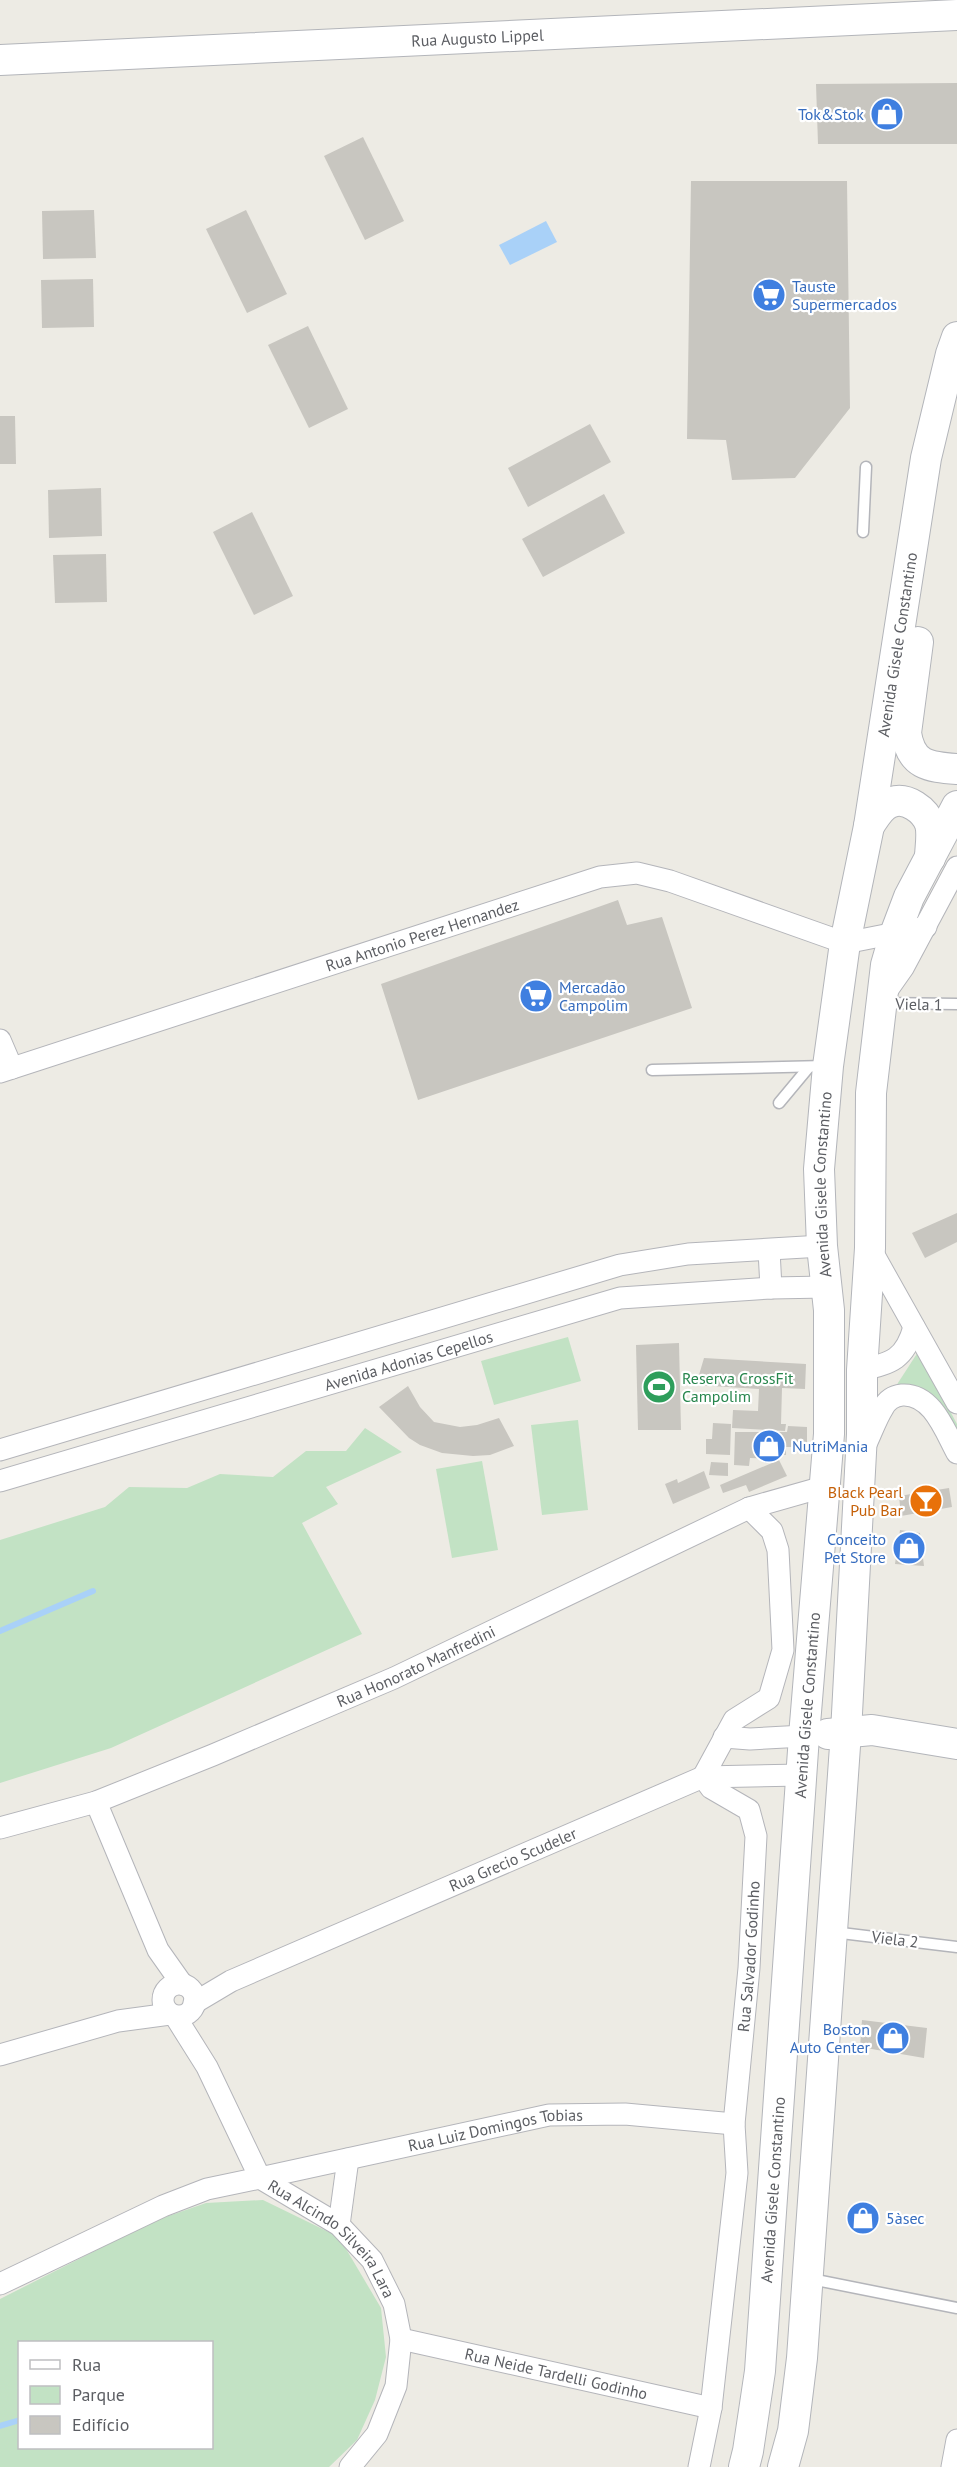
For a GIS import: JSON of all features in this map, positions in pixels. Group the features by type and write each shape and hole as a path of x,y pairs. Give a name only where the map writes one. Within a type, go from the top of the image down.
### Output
{"main road":[{"name":"Rua Augusto Lippel","path":"0,60 957,15"},
{"name":"Avenida Gisele Constantino","path":"744,2467 760,2371 801,1775 829,1434 829,1310 822,1246 818,1066 869,826 927,454 956,343"},
{"path":"927,454 933,523 906,733 908,746 915,759 926,765 957,769"},
{"path":"869,826 881,809 892,802 908,802 921,811 930,825 944,863"},
{"path":"783,2467 793,2431 801,2368 846,1732 861,1455 862,1370 870,1248 871,1093 886,965 895,934 909,897 944,863 957,806"},
{"path":"826,1287 834,1292 839,1303 851,1365 862,1370"},
{"path":"804,1736 872,1730 957,1744"}],"street":[{"path":"882,1000 926,927 944,863"},
{"name":"Rua Antonio Perez Hernandez","path":"6,1070 600,877 637,873 670,881 845,943"},
{"path":"845,943 926,927"},
{"path":"0,1040 6,1070"},
{"name":"Avenida Adonias Cepellos","path":"0,1450 620,1265 688,1254 822,1246"},
{"path":"870,1248 957,1403"},
{"path":"769,1250 771,1288"},
{"path":"662,1258 663,1294"},
{"name":"Avenida Adonias Cepellos","path":"0,1481 620,1298 771,1288 826,1287"},
{"path":"862,1370 886,1365 899,1357 909,1343 914,1327"},
{"path":"861,1455 883,1407 892,1397 904,1395 916,1397 930,1405 957,1453"},
{"name":"Rua Honorato Manfredini","path":"0,1828 96,1802 394,1678 749,1508 823,1488"},
{"path":"703,1777 734,1720 769,1698 783,1650 778,1550 772,1531 749,1508"},
{"path":"724,1737 750,1739 804,1736"},
{"name":"Rua Grecio Scudeler","path":"179,2001 231,1981 703,1777 801,1775"},
{"name":"Rua Salvador Godinho","path":"699,2467 711,2408 737,2173 734,2124 749,1968 756,1836 749,1810 711,1788 703,1777"},
{"path":"96,1802 207,2067 260,2178"},
{"path":"0,2055 179,2001"},
{"name":"Rua Luiz Domingos Tobias","path":"260,2178 549,2115 624,2114 734,2124"},
{"path":"339,2225 348,2159"},
{"name":"Rua Alcindo Silveira Lara","path":"0,2284 163,2206 207,2189 260,2178 339,2225 372,2260 394,2304 401,2339 396,2386 377,2434 350,2467"},
{"name":"Rua Neide Tardelli Godinho","path":"401,2339 711,2408"},
{"path":"952,2467 957,2440"}],"lane":[{"path":"863,532 866,467"},
{"name":"Viela 1","path":"882,1000 957,1004"},
{"path":"652,1070 818,1066"},
{"path":"779,1103 818,1066"},
{"name":"Viela 2","path":"832,1932 957,1947"},
{"path":"808,2278 957,2308"}],"green space":[{"path":"568,1337 581,1381 494,1405 481,1361"},
{"path":"918,1352 957,1424 957,1440 896,1386"},
{"path":"578,1420 588,1510 542,1515 531,1425"},
{"path":"365,1428 402,1452 326,1487 338,1504 302,1523 362,1634 111,1748 0,1783 0,1540 105,1507 129,1487 187,1488 220,1474 273,1477 306,1451 346,1451"},
{"path":"482,1461 498,1550 452,1558 436,1469"},
{"path":"263,2200 339,2237 381,2308 386,2357 375,2400 357,2440 329,2467 0,2467 0,2299 154,2221 206,2203"}],"water":[{"path":"546,221 557,242 510,265 499,245"}],"building":[{"name":"Tok&Stok","path":"957,83 957,144 818,144 816,84"},
{"path":"363,137 404,221 365,240 324,156"},
{"name":"Tauste Supermercados","path":"691,181 847,181 850,408 795,478 732,480 726,440 687,439"},
{"path":"94,210 96,258 43,259 42,211"},
{"path":"246,210 287,294 247,313 206,229"},
{"path":"93,279 94,327 42,328 41,280"},
{"path":"308,326 348,409 309,428 268,345"},
{"path":"0,416 15,416 16,464 0,464"},
{"path":"590,424 611,462 528,507 508,468"},
{"path":"101,488 102,536 49,538 48,490"},
{"path":"604,494 625,533 543,577 522,539"},
{"path":"252,512 293,596 254,615 213,532"},
{"path":"106,554 107,602 55,603 53,555"},
{"name":"Mercadão Campolim","path":"618,900 627,925 662,917 692,1008 418,1100 381,984"},
{"path":"957,1213 957,1242 925,1258 912,1233"},
{"name":"Reserva CrossFit Campolim","path":"679,1343 681,1430 638,1430 636,1345"},
{"path":"704,1358 806,1364 805,1389 782,1388 781,1424 786,1424 785,1431 732,1428 733,1410 758,1411 759,1389 696,1385"},
{"path":"408,1386 420,1407 434,1422 460,1427 477,1425 499,1418 514,1446 490,1455 473,1456 442,1453 420,1445 409,1438 379,1407"},
{"path":"713,1423 731,1424 730,1455 706,1454 706,1439 712,1439"},
{"path":"788,1426 807,1427 807,1443 795,1443 795,1447 786,1447 786,1455 773,1454 773,1459 750,1458 749,1466 734,1465 735,1432 787,1432"},
{"path":"779,1460 787,1476 749,1492 746,1485 723,1493 720,1485"},
{"path":"711,1462 728,1463 728,1476 709,1475"},
{"path":"704,1471 710,1488 673,1504 665,1484 677,1479 678,1483"},
{"name":"Black Pearl Pub Bar","path":"949,1488 952,1507 901,1516 899,1496"},
{"name":"Conceito Pet Store","path":"900,1530 920,1533 924,1566 895,1564"},
{"name":"Boston Auto Center","path":"862,2020 927,2028 924,2058 860,2047"}],"waterway":[{"path":"0,1631 93,1591"},
{"path":"0,2426 18,2421"}],"place":[{"name":"Tok&Stok","path":"887,114"},
{"name":"Tauste Supermercados","path":"769,295"},
{"name":"Mercadão Campolim","path":"536,996"},
{"name":"Reserva CrossFit Campolim","path":"659,1387"},
{"name":"NutriMania","path":"769,1446"},
{"name":"Black Pearl Pub Bar","path":"926,1501"},
{"name":"Conceito Pet Store","path":"909,1548"},
{"name":"Boston Auto Center","path":"893,2038"},
{"name":"5àsec","path":"863,2218"}]}
